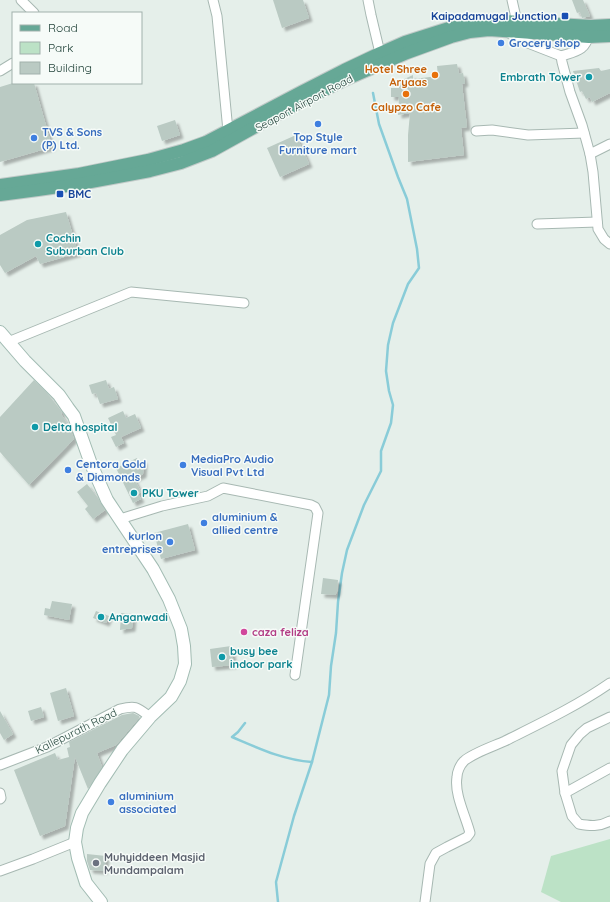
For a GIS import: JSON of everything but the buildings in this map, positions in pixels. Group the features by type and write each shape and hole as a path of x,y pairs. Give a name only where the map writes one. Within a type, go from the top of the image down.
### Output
{"main road":[{"name":"Seaport Airport Road","path":"0,185 79,174 148,160 184,150 206,142 301,92 380,53 405,42 449,28 487,20 590,31 610,36"},
{"name":"Seaport Airport Road","path":"0,195 80,184 150,171 181,163 212,151 304,100 347,79 407,53 451,37 470,32 489,30 590,31 610,26"},
{"path":"0,332 25,361 59,395 68,408 76,422 91,464 107,500 152,568 170,599 181,629 186,664 180,681 171,696 122,750 82,813 77,828 75,842 78,858 86,883 101,902"}],"street":[{"path":"21,0 33,12"},
{"path":"213,0 217,16 228,131"},
{"path":"368,0 380,53"},
{"path":"512,0 517,22"},
{"path":"506,31 520,40 561,56 583,48 590,31"},
{"path":"561,56 570,92 590,154 594,178 598,229 604,239 610,244"},
{"path":"0,71 12,64"},
{"path":"476,131 492,130 528,135 584,133"},
{"path":"590,154 610,144"},
{"path":"537,224 597,222"},
{"path":"8,342 131,292 244,303"},
{"path":"120,519 162,506 208,496 223,488 316,507 318,513 294,675"},
{"path":"425,902 430,864 436,853 467,837 470,833 456,788 457,777 464,761 535,726 599,691 610,683"},
{"name":"Kallepurath Road","path":"2,764 47,747 120,709 129,707 138,708 150,718"},
{"path":"610,717 587,728 571,744 562,771 565,793 572,816 578,824 592,826 605,824 610,821"},
{"path":"0,755 2,764"},
{"path":"565,793 610,768"},
{"path":"0,792 0,799"},
{"path":"0,871 75,842"}],"green space":[{"path":"610,839 610,902 561,902 541,892 551,856"}],"waterway":[{"path":"245,723 232,737 281,756 312,762 329,695 338,602 347,550 364,505 381,471 381,451 391,423 393,405 386,371 388,345 393,323 408,284 419,268 417,249 407,199 379,124 373,93"},
{"path":"278,902 276,882 294,816 312,762"}],"place":[{"name":"Kaipadamugal Junction","path":"565,16"},
{"name":"Grocery shop","path":"501,43"},
{"name":"Hotel Shree Aryaas","path":"435,75"},
{"name":"Embrath Tower","path":"589,77"},
{"name":"Calypzo Cafe","path":"406,94"},
{"name":"Top Style Furniture mart","path":"318,124"},
{"name":"TVS & Sons (P) Ltd.","path":"34,138"},
{"name":"BMC","path":"60,194"},
{"name":"Cochin Suburban Club","path":"38,244"},
{"name":"Delta hospital","path":"35,427"},
{"name":"MediaPro Audio Visual Pvt Ltd","path":"183,465"},
{"name":"Centora Gold & Diamonds","path":"68,470"},
{"name":"PKU Tower","path":"134,493"},
{"name":"aluminium & allied centre","path":"204,523"},
{"name":"kurlon entreprises","path":"170,542"},
{"name":"Anganwadi","path":"101,617"},
{"name":"caza feliza","path":"244,632"},
{"name":"busy bee indoor park","path":"222,657"},
{"name":"aluminium associated","path":"111,802"},
{"name":"Muhyiddeen Masjid Mundampalam","path":"96,863"}]}
